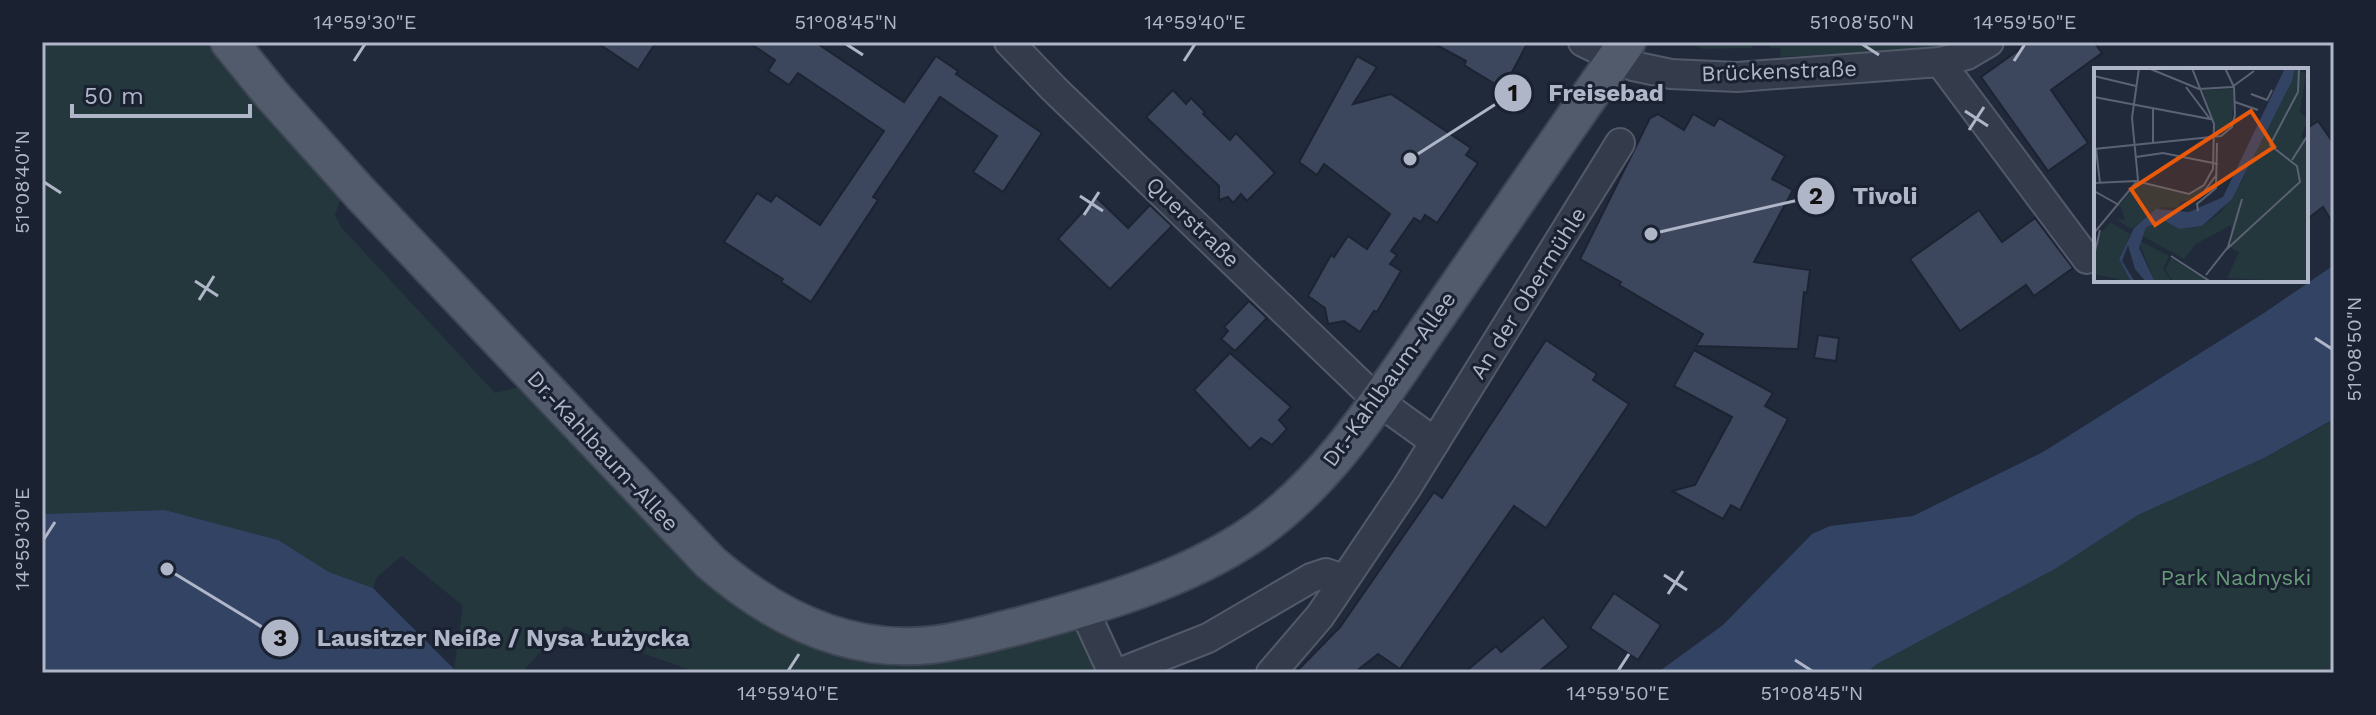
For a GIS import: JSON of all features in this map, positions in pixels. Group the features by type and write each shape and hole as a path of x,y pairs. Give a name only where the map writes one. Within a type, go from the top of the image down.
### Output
{"main road":[{"name":"Dr.-Kahlbaum-Allee","path":"229,42 360,193 710,562 753,597 780,613 819,631 854,641 892,646 953,642 1083,608 1199,564 1254,533 1306,488 1378,401 1621,50"}],"street":[{"name":"Querstraße","path":"1009,42 1378,401"},
{"name":"Brückenstraße","path":"1583,42 1621,50 1642,69 1737,77 1940,62 1967,55 1989,42"},
{"path":"1940,62 2087,259"},
{"name":"An der Obermühle","path":"1271,673 1320,616 1407,487 1620,143"},
{"path":"1378,401 1435,442"},
{"path":"1083,608 1116,673 1208,638 1311,578 1326,573 1343,579"}],"green space":[{"path":"42,42 209,42 251,95 342,194 335,215 341,227 495,393 526,385 819,642 1074,625 1100,673 699,673 565,626 521,673 458,673 454,670 463,606 402,556 377,577 373,588 329,572 277,540 165,510 42,514"},
{"path":"1688,42 1956,42 1946,46 1904,50 1781,57 1780,48 1770,48 1770,45 1703,49"},
{"name":"Park Nadnyski","path":"2334,420 2334,673 1866,673 1877,664 2055,569 2138,515 2264,458"}],"water":[{"path":"2334,265 2334,419 2264,458 2138,515 2055,569 1877,664 1866,673 1657,673 1723,625 1812,534 1830,526 1913,516 2043,452 2264,313"},
{"path":"165,510 278,540 329,572 373,588 458,673 42,673 42,514"}],"building":[{"path":"596,42 656,42 638,70"},
{"path":"748,42 815,42 904,102 936,56 958,71 956,74 1042,133 1003,192 973,172 997,136 940,97 873,197 878,200 811,302 781,282 783,279 724,242 757,193 771,202 776,195 820,225 884,131 798,73 789,85 768,71 775,60"},
{"path":"1431,42 1528,42 1503,89 1464,65 1466,61"},
{"path":"2030,42 2094,42 2102,53 2051,90 2088,143 2048,171 1981,77"},
{"path":"1357,56 1377,67 1353,104 1391,94 1471,148 1466,155 1478,163 1437,223 1425,215 1421,222 1414,218 1391,251 1397,255 1390,264 1401,271 1377,312 1374,311 1360,332 1344,321 1328,324 1325,308 1308,296 1331,255 1334,257 1348,236 1367,249 1390,214 1324,164 1317,175 1299,162"},
{"path":"1173,90 1186,104 1191,98 1230,140 1236,133 1275,173 1247,201 1241,194 1233,203 1228,197 1219,200 1219,186 1146,117"},
{"path":"1658,114 1684,130 1693,114 1714,126 1719,118 1785,156 1772,179 1793,190 1754,262 1810,270 1807,293 1804,292 1798,349 1696,346 1703,334 1580,259 1650,118"},
{"path":"2318,121 2334,144 2334,225 2323,207 2308,218 2308,128"},
{"path":"1096,197 1128,228 1150,205 1172,226 1110,289 1058,239"},
{"path":"1979,210 2002,242 2035,218 2073,268 2034,296 2026,285 1960,331 1910,259"},
{"path":"1249,301 1267,318 1235,351 1221,339 1228,331 1224,327"},
{"path":"1818,335 1839,338 1836,361 1814,358"},
{"path":"1546,340 1597,374 1593,380 1629,404 1546,528 1514,506 1400,669 1378,654 1354,673 1295,673 1340,627 1434,492 1442,498"},
{"path":"1694,350 1773,393 1765,406 1788,419 1740,510 1731,505 1723,519 1672,491 1695,485 1732,417 1674,386"},
{"path":"1230,353 1291,407 1279,420 1287,429 1272,445 1261,438 1250,449 1194,390"},
{"path":"1614,593 1661,625 1638,660 1590,628"},
{"path":"1543,617 1569,647 1537,673 1464,673 1496,646 1501,652"}],"place":[{"name":"Freisebad","path":"1410,159"},
{"name":"Tivoli","path":"1651,234"},
{"name":"Lausitzer Neiße / Nysa Łużycka","path":"167,569"}]}
